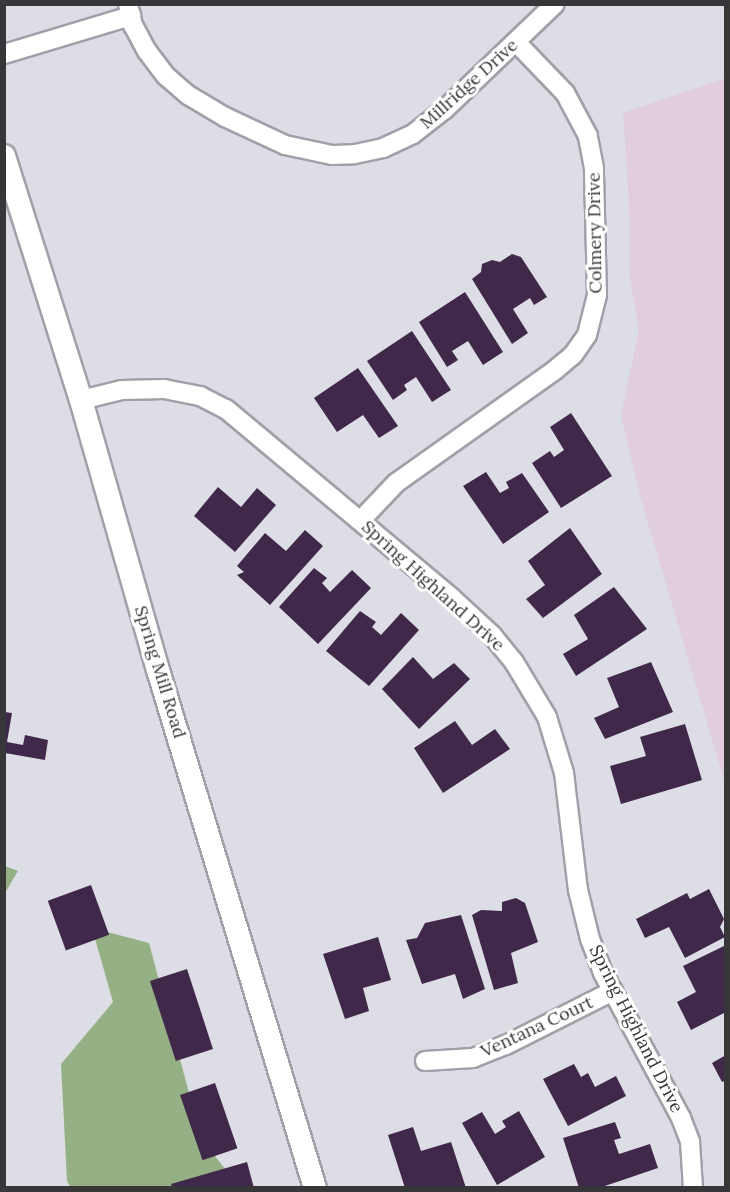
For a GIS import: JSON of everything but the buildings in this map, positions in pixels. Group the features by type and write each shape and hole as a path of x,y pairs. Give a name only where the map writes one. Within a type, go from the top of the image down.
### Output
{"street":[{"name":"Millridge Drive","path":"4,54 130,10 147,51 166,76 188,95 225,117 285,145 332,155 355,154 383,148 413,134 444,110 555,4"},
{"name":"Colmery Drive","path":"361,520 396,483 555,370 573,355 587,335 597,296 594,168 588,136 565,93 516,42"},
{"name":"Spring Mill Road","path":"4,156 81,400 158,670 315,1188"},
{"name":"Spring Highland Drive","path":"81,400 122,390 164,389 200,396 226,409 361,520 492,635 534,691 547,717 564,772 583,915 603,973 681,1118 690,1142 693,1188"},
{"name":"Ventana Court","path":"425,1061 473,1058 506,1045 613,991"}],"shaded area":[{"path":"726,78 725,784 640,496 621,415 639,330 630,278 629,203 623,113"}],"green space":[{"path":"4,866 18,871 5,893"},
{"path":"92,928 149,943 201,1138 239,1187 70,1187 67,1181 61,1064 113,1002"}]}
